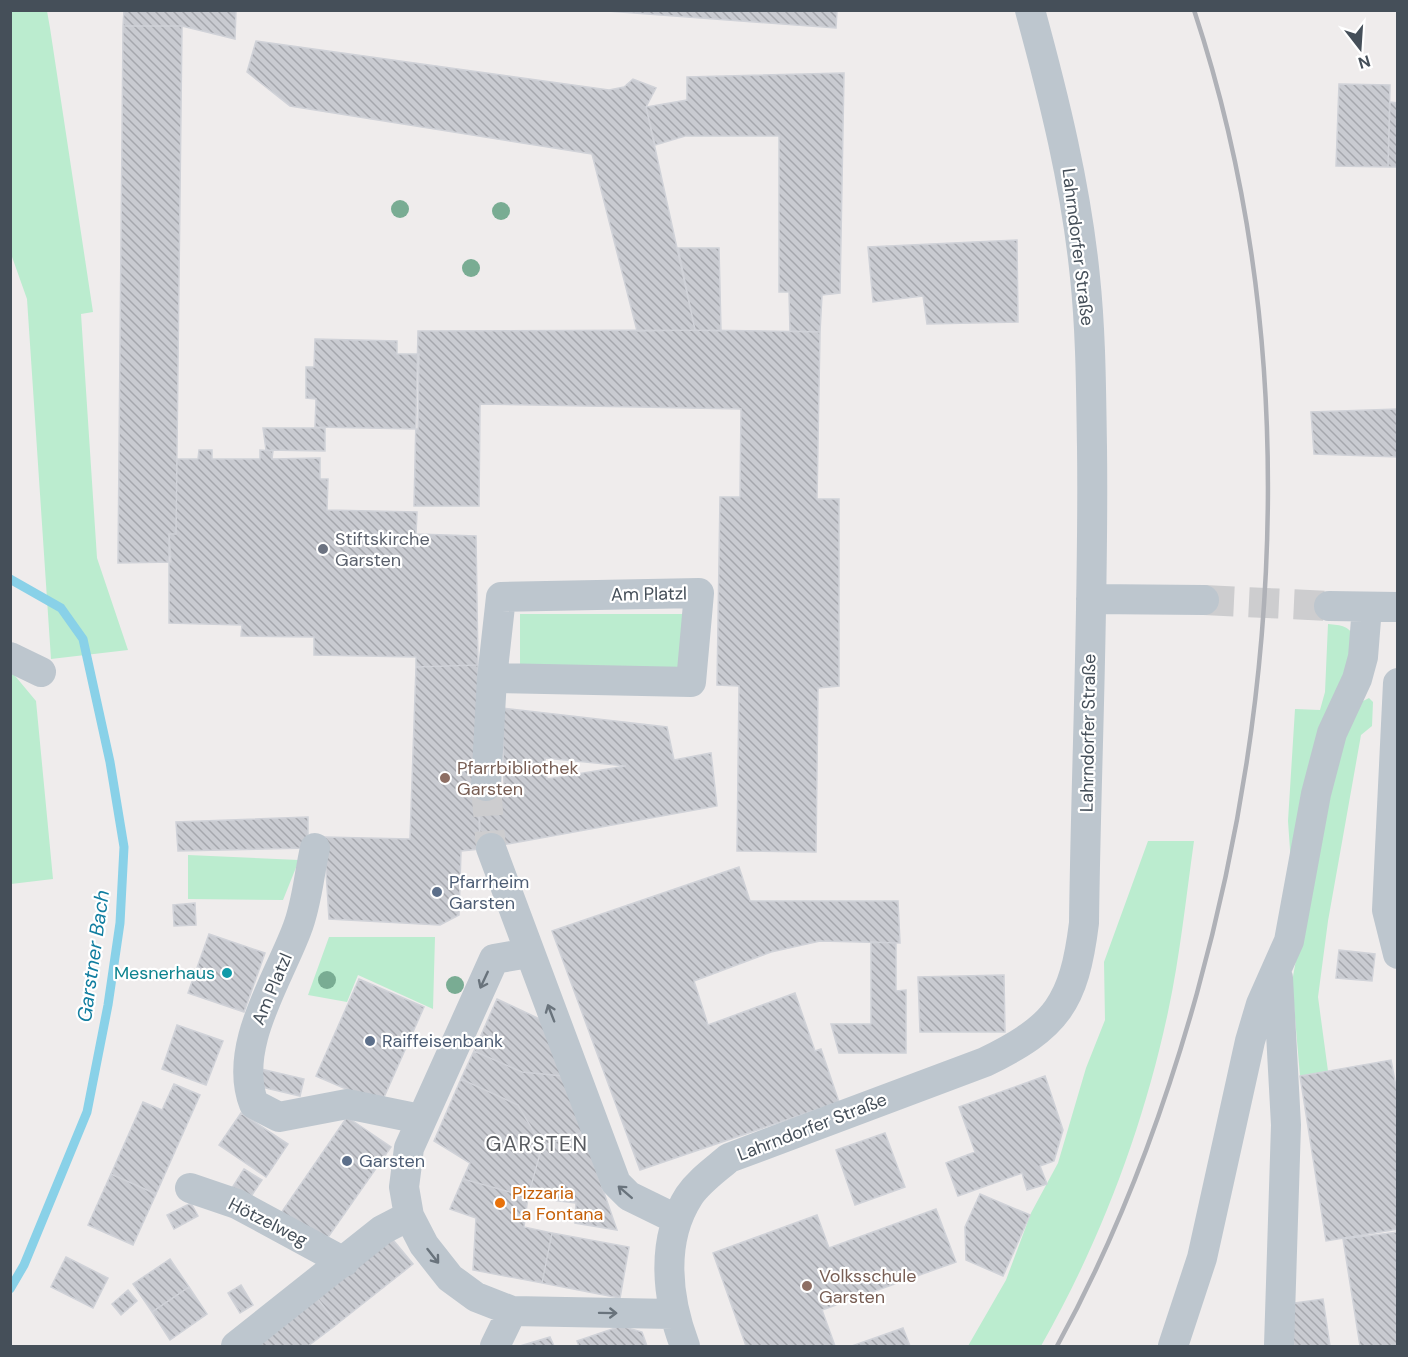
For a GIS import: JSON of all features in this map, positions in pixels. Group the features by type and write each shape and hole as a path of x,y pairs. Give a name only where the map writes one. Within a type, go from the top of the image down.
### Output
{"street":[{"name":"Lahrndorfer Straße","path":"676,1219 691,1194 729,1158 985,1062 1023,1044 1045,1027 1071,986 1080,955 1084,923 1091,599 1090,353 1085,276 1076,207 1056,103 1030,10"},
{"name":"Am Platzl","path":"486,786 492,678 501,597 699,593 691,682 492,678"},
{"path":"1091,599 1204,600"},
{"path":"1329,606 1398,607"},
{"path":"1173,1347 1202,1258 1250,1041 1261,1004 1280,966 1289,941 1316,794 1332,733 1357,679 1363,657 1367,607"},
{"path":"10,657 41,672"},
{"path":"1398,683 1387,910 1398,954"},
{"name":"Am Platzl","path":"315,848 298,926 253,1033 249,1091 254,1104 279,1117 346,1104 420,1119"},
{"path":"491,848 616,1183 628,1196 676,1219 670,1258 673,1314 685,1347"},
{"path":"529,953 494,959 420,1119 409,1148 404,1187 409,1216 424,1245 450,1278 476,1297 512,1311 673,1314"},
{"path":"1280,966 1276,988 1286,1125 1280,1347"},
{"name":"Hötzelweg","path":"190,1188 237,1204 344,1262"},
{"path":"236,1347 382,1230 409,1216"},
{"path":"495,1347 512,1311"}],"green space":[{"path":"11,10 47,11 93,312 81,314 97,558 128,650 51,659 27,299 11,254"},
{"path":"520,614 686,614 686,671 520,671"},
{"path":"1328,624 1344,627 1355,639 1292,879 1288,821 1295,709 1320,710 1325,692"},
{"path":"11,671 36,701 53,879 11,884"},
{"path":"1369,698 1373,702 1372,726 1361,735 1328,921 1318,997 1328,1071 1300,1076 1292,982 1333,755 1361,702"},
{"path":"1148,841 1194,841 1168,1012 1158,1056 1132,1142 1101,1225 1041,1346 968,1346 1006,1280 1031,1213 1058,1163 1086,1068 1105,1020 1104,962"},
{"path":"188,855 299,860 283,900 188,899"},
{"path":"329,937 435,937 433,1009 358,975 347,1002 308,995"}],"building":[{"path":"124,10 236,10 235,39 182,26 123,26"},
{"path":"594,10 837,10 836,28"},
{"path":"123,26 182,26 176,534 169,534 171,562 118,563"},
{"path":"256,41 609,90 624,87 633,79 656,88 646,107 695,330 637,331 592,154 290,106 247,72"},
{"path":"844,73 840,293 822,295 820,332 790,331 789,292 779,292 779,136 685,136 655,145 646,107 687,100 687,77"},
{"path":"1339,84 1390,85 1388,167 1336,166"},
{"path":"1390,102 1398,103 1398,167 1388,167"},
{"path":"1017,240 1018,322 927,324 923,296 873,302 868,247"},
{"path":"678,248 719,248 721,331 695,330"},
{"path":"418,331 820,332 817,499 839,499 839,686 818,688 816,852 737,851 739,686 717,685 720,497 740,497 741,409 480,404 479,506 414,506"},
{"path":"315,339 397,341 397,354 419,354 418,429 315,427 316,399 306,398 306,367 314,367"},
{"path":"1398,409 1398,457 1314,454 1311,412"},
{"path":"263,428 325,428 325,451 266,450"},
{"name":"Stiftskirche Garsten","path":"199,450 212,450 212,459 260,459 260,450 273,451 272,459 320,458 320,479 328,479 327,510 417,512 416,534 476,536 478,665 416,667 416,657 314,655 314,637 241,636 242,625 169,623 169,534 176,534 177,459 198,459"},
{"path":"478,665 480,849 461,851 459,915 440,925 329,919 324,837 410,839 416,667"},
{"path":"502,708 667,727 674,760 711,753 717,806 480,849 478,788 504,785","holes":["545,758 626,766 547,779"]},
{"path":"308,817 308,848 178,851 176,822"},
{"path":"739,867 750,901 898,901 900,943 820,941 771,952 694,981 708,1025 795,993 815,1051 821,1049 839,1102 640,1170 552,931"},
{"path":"195,903 196,925 174,926 173,905"},
{"name":"Mesnerhaus","path":"209,934 265,953 244,1012 188,993"},
{"path":"871,942 896,943 896,991 906,990 906,1053 839,1053 831,1024 871,1024"},
{"path":"1339,950 1375,954 1372,981 1336,978"},
{"path":"1004,975 1005,1032 920,1032 918,977"},
{"name":"Raiffeisenbank","path":"359,979 424,1007 381,1104 316,1076"},
{"path":"497,999 544,1021 563,1076 522,1072 474,1051"},
{"path":"177,1025 223,1041 206,1085 162,1069"},
{"path":"474,1051 522,1072 563,1076 583,1132 542,1146 518,1105 461,1079"},
{"path":"1391,1060 1398,1097 1398,1229 1326,1241 1300,1076"},
{"path":"261,1069 304,1079 300,1096 257,1086"},
{"path":"1045,1076 1063,1130 1054,1161 1040,1166 1047,1184 1027,1190 1022,1173 958,1196 946,1163 975,1152 959,1107"},
{"path":"461,1079 518,1105 542,1146 528,1197 463,1179 470,1163 434,1141"},
{"path":"174,1084 200,1095 156,1194 111,1174 143,1102 162,1110"},
{"path":"241,1113 288,1144 266,1177 219,1145"},
{"path":"347,1117 391,1147 324,1243 281,1213"},
{"path":"583,1132 617,1230 575,1223 576,1203 528,1197 542,1146"},
{"path":"885,1133 905,1187 855,1205 836,1150"},
{"path":"244,1169 262,1180 250,1198 232,1188"},
{"path":"111,1174 156,1194 133,1245 88,1225"},
{"path":"463,1179 528,1197 524,1227 552,1233 542,1283 473,1270 476,1218 450,1209"},
{"path":"980,1194 1030,1215 1003,1276 966,1260 965,1227"},
{"path":"191,1203 198,1216 174,1229 167,1215"},
{"name":"Volksschule Garsten","path":"936,1209 956,1262 822,1310 835,1346 746,1346 713,1253 817,1215 829,1248"},
{"path":"1398,1232 1398,1346 1360,1346 1343,1239"},
{"path":"552,1233 629,1247 620,1298 542,1283"},
{"path":"389,1235 413,1264 337,1324 314,1294"},
{"path":"66,1257 108,1278 93,1308 51,1287"},
{"path":"170,1259 189,1287 152,1312 133,1284"},
{"path":"241,1285 253,1305 240,1313 228,1293"},
{"path":"189,1287 207,1314 170,1340 152,1312"},
{"path":"128,1290 137,1301 121,1315 112,1304"},
{"path":"314,1294 337,1324 308,1346 247,1346"},
{"path":"1323,1299 1330,1346 1294,1346 1288,1304"},
{"path":"621,1326 642,1332 647,1346 579,1346 577,1341"},
{"name":"Volksschule Garsten","path":"903,1328 910,1346 852,1346"},
{"path":"550,1337 554,1346 520,1346"}],"waterway":[{"name":"Garstner Bach","path":"10,579 61,608 83,639 110,762 124,847 120,923 108,1005 87,1112 24,1265 10,1289"}],"tunnel":[{"path":"1204,600 1329,606"},
{"path":"486,786 491,848"}],"railway":[{"path":"1057,1346 1119,1218 1154,1129 1184,1039 1226,872 1248,750 1262,626 1268,501 1264,376 1251,253 1228,130 1194,10"}],"place":[{"name":"Stiftskirche Garsten","path":"323,549"},
{"name":"Pfarrbibliothek Garsten","path":"445,778"},
{"name":"Pfarrheim Garsten","path":"437,892"},
{"name":"Mesnerhaus","path":"227,973"},
{"name":"Raiffeisenbank","path":"370,1041"},
{"name":"Garsten","path":"347,1161"},
{"name":"Pizzaria La Fontana","path":"500,1203"},
{"name":"Volksschule Garsten","path":"807,1286"}],"district":[{"name":"GARSTEN","path":"537,1144"}]}
